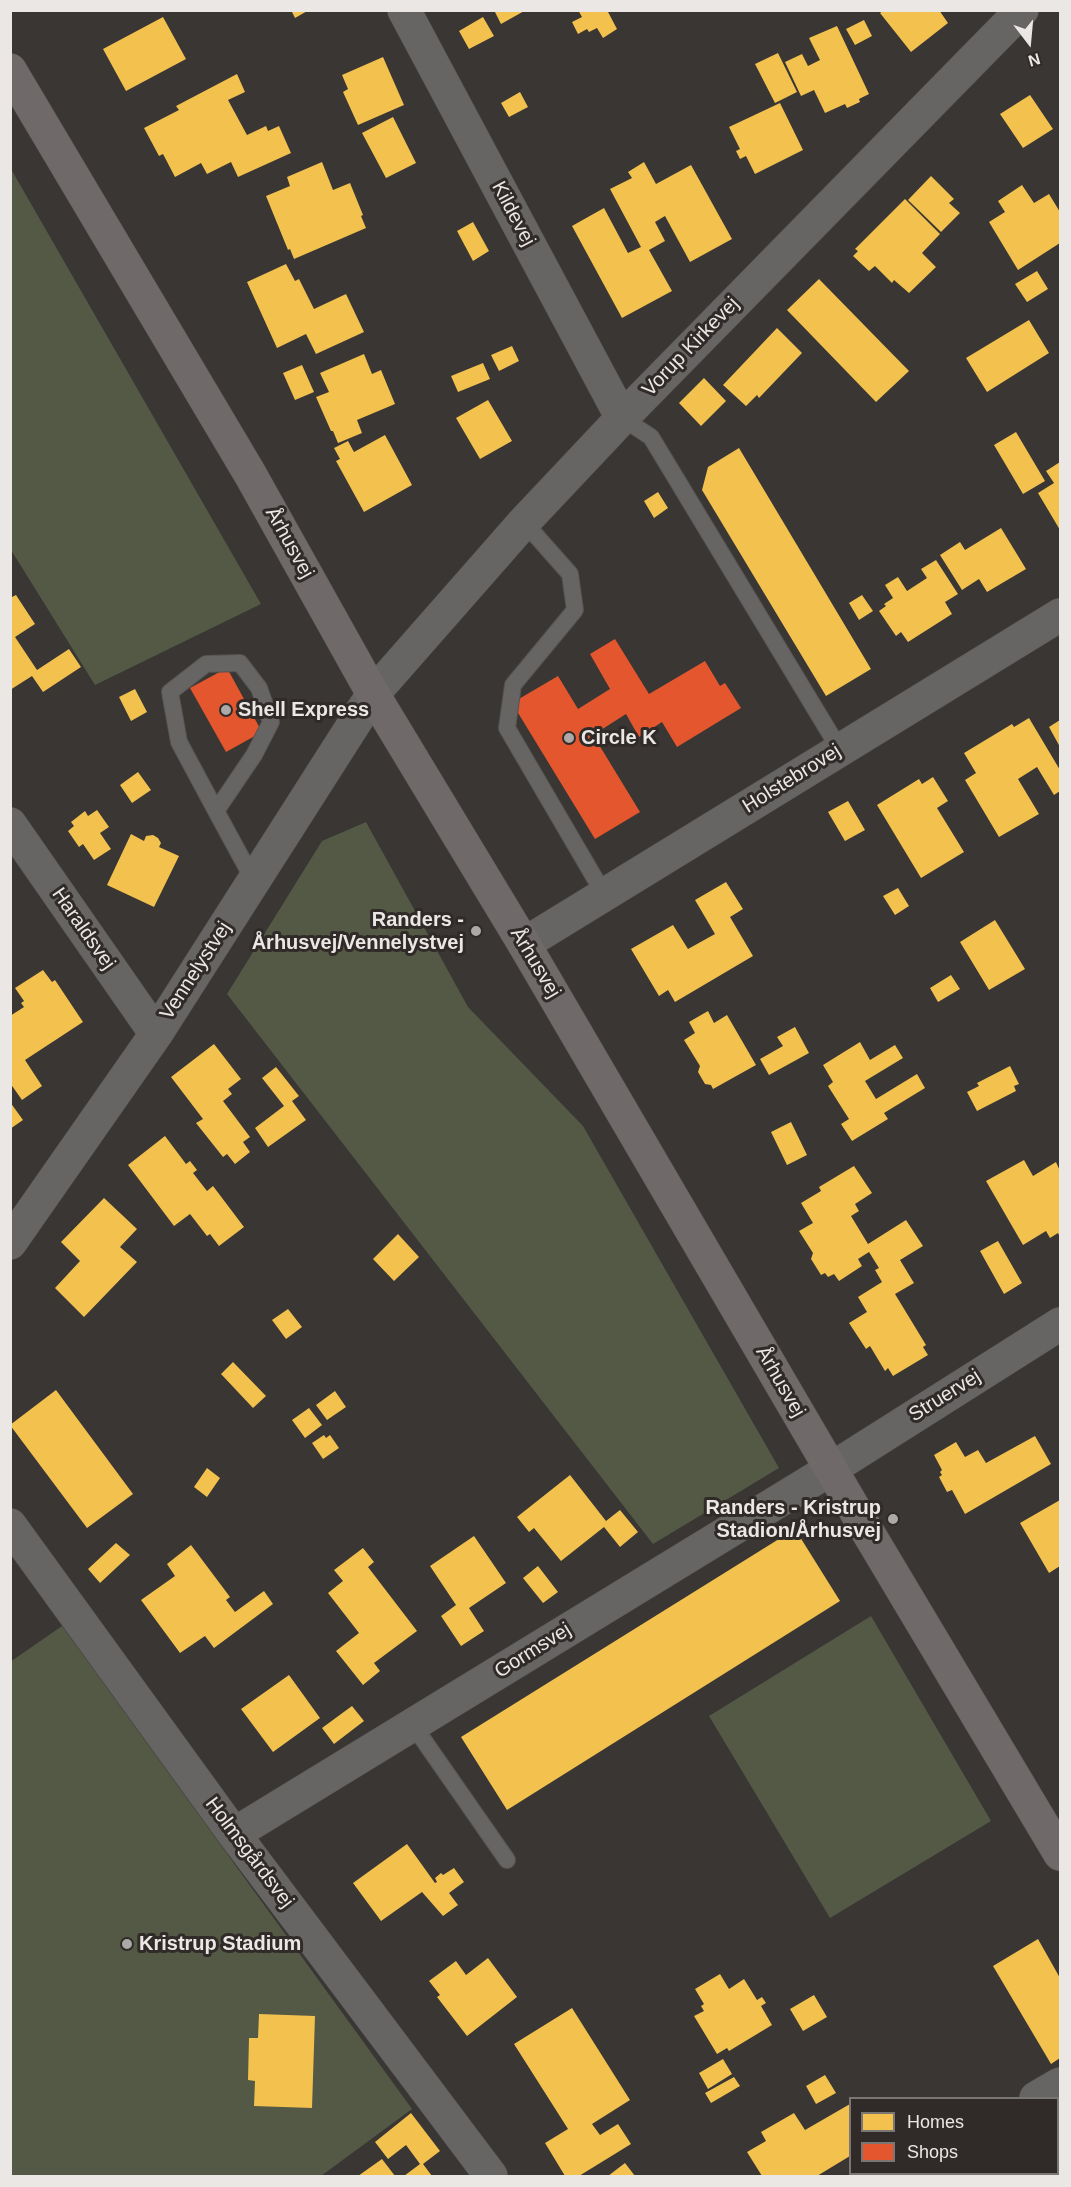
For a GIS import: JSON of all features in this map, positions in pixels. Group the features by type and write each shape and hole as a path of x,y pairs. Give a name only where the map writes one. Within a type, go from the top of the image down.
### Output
{"main road":[{"name":"Århusvej","path":"10,70 250,474 373,694 524,944 831,1469 1060,1854"}],"street":[{"name":"Kildevej","path":"404,10 622,418"},
{"name":"Vorup Kirkevej","path":"373,694 524,522 1012,15"},
{"name":"Holstebrovej","path":"524,944 1060,615"},
{"name":"Vennelystvej","path":"10,1243 156,1034 373,694"},
{"name":"Haraldsvej","path":"10,824 156,1034"},
{"name":"Struervej","path":"831,1469 1060,1324"},
{"name":"Gormsvej","path":"234,1834 831,1469"},
{"name":"Holmsgårdsvej","path":"10,1526 234,1834 491,2176"},
{"path":"1038,2097 1060,2084"}],"lane":[{"path":"622,418 651,437 840,750"},
{"path":"524,522 570,574 575,610 513,685 507,728 604,894"},
{"path":"216,811 254,755 271,722 259,688 240,663 206,664 170,692 179,742 216,811 254,881"},
{"path":"413,1725 507,1860"}],"green space":[{"path":"11,169 261,604 95,685 11,550"},
{"path":"366,822 468,1007 583,1126 779,1468 653,1544 227,994 322,841"},
{"path":"871,1616 991,1821 830,1918 709,1716"},
{"path":"62,1626 412,2109 321,2176 11,2176 10,1662"}],"building: Homes":[{"path":"291,10 309,10 295,18"},
{"path":"494,10 526,10 501,24"},
{"path":"578,10 607,10 617,29 603,38 597,28 589,32 587,29 578,34 572,22 582,17"},
{"path":"884,10 939,10 948,23 911,52 880,13"},
{"path":"163,17 186,59 126,91 103,49"},
{"path":"483,17 494,36 469,49 459,31"},
{"path":"864,20 872,36 855,45 846,29"},
{"path":"837,26 869,94 859,99 860,102 847,108 845,104 825,113 814,90 801,96 785,62 802,54 808,66 820,60 809,38"},
{"path":"778,53 797,92 775,103 755,64"},
{"path":"383,57 404,105 358,125 343,92 348,89 342,75"},
{"path":"237,74 245,92 228,100 247,135 266,126 268,131 279,126 291,153 238,177 231,162 207,174 201,163 175,177 163,154 159,156 144,128 179,110 176,106"},
{"path":"520,92 528,107 509,117 501,103"},
{"path":"1030,95 1053,129 1023,148 1000,114"},
{"path":"780,103 803,150 755,174 746,156 740,159 736,151 740,149 729,127"},
{"path":"393,117 416,163 386,178 362,133"},
{"path":"322,162 333,190 350,183 366,228 294,259 290,249 288,250 266,196 290,186 287,177"},
{"path":"644,162 656,184 691,165 732,239 690,262 665,216 655,222 665,241 649,250 672,291 622,318 572,226 604,208 628,253 641,247 610,189 632,178 628,172"},
{"path":"931,176 954,199 949,203 960,213 941,232 908,200"},
{"path":"1022,185 1034,203 1049,194 1060,212 1060,243 1018,270 989,222 1005,212 998,201"},
{"path":"905,199 940,234 922,253 936,267 909,293 894,280 892,283 875,266 869,271 853,256 858,251 855,249"},
{"path":"473,222 489,251 473,261 457,231"},
{"path":"286,264 295,281 299,279 314,309 346,294 364,332 316,354 306,334 277,348 247,282"},
{"path":"1037,271 1048,289 1027,302 1015,284"},
{"path":"819,279 909,371 876,402 787,310"},
{"path":"1029,320 1049,353 987,392 966,358"},
{"path":"777,328 802,353 759,398 757,395 746,406 723,385"},
{"path":"512,346 519,361 499,371 491,355"},
{"path":"364,354 372,374 381,370 395,404 357,420 362,433 338,443 316,397 329,392 320,373"},
{"path":"483,363 490,379 458,392 451,376"},
{"path":"302,365 314,392 295,400 283,373"},
{"path":"704,378 726,401 701,426 679,403"},
{"path":"488,400 512,441 480,459 456,418"},
{"path":"1016,432 1045,481 1023,494 994,445"},
{"path":"385,435 412,485 364,512 336,461 340,459 334,448 348,441 354,452"},
{"path":"739,448 871,669 826,696 702,490 708,467"},
{"path":"1060,462 1060,530 1038,493 1054,483 1046,471"},
{"path":"658,492 668,508 654,518 644,501"},
{"path":"1001,528 1026,569 987,592 979,579 962,590 940,555 960,542 965,550"},
{"path":"936,560 958,594 945,602 952,614 908,642 901,632 896,636 879,611 893,598 885,585 898,577 907,591 927,578 921,569"},
{"path":"16,595 35,624 15,637 37,670 69,649 81,667 43,692 32,676 10,690 10,598"},
{"path":"862,595 873,611 859,620 849,603"},
{"path":"135,689 147,712 131,721 119,697"},
{"path":"1029,718 1060,770 1060,791 1054,795 1037,767 1018,779 1039,814 999,837 965,780 976,773 964,753 1012,724 1014,727"},
{"path":"1060,720 1060,747 1049,727"},
{"path":"138,772 151,790 132,803 120,785"},
{"path":"933,777 948,801 937,808 964,852 921,878 877,805 919,779 922,784"},
{"path":"848,801 865,830 845,841 828,812"},
{"path":"97,810 109,827 100,833 111,849 94,860 83,844 79,847 68,831 74,826 71,822 85,811 88,816"},
{"path":"131,834 144,841 146,836 153,835 161,843 159,847 179,856 154,907 107,885"},
{"path":"726,882 743,909 730,917 753,956 675,1002 668,990 659,996 631,949 673,925 688,949 715,934 695,900"},
{"path":"898,888 909,906 895,915 883,896"},
{"path":"995,920 1025,969 989,990 960,942"},
{"path":"43,970 52,982 55,980 83,1022 25,1060 42,1086 22,1100 10,1083 10,1016 24,1007 21,1003 24,1001 15,988"},
{"path":"951,975 960,989 938,1002 930,988"},
{"path":"708,1011 714,1023 727,1015 756,1065 713,1089 711,1085 705,1084 698,1072 700,1066 684,1040 695,1033 689,1022"},
{"path":"795,1027 809,1053 769,1075 760,1059 783,1046 777,1037"},
{"path":"860,1042 870,1060 895,1045 903,1058 865,1081 876,1099 917,1074 925,1088 884,1113 888,1119 852,1141 841,1124 849,1119 828,1086 833,1082 823,1065"},
{"path":"214,1044 241,1079 228,1089 232,1094 223,1101 250,1137 243,1142 250,1152 235,1164 227,1154 223,1157 196,1123 203,1119 171,1077"},
{"path":"1010,1066 1019,1084 1014,1086 1016,1091 977,1111 967,1092 979,1086 977,1083"},
{"path":"276,1067 299,1096 292,1101 306,1120 268,1147 255,1128 284,1106 262,1078"},
{"path":"10,1102 23,1120 10,1129"},
{"path":"791,1122 807,1155 787,1165 771,1132"},
{"path":"165,1136 186,1164 190,1161 197,1170 193,1173 207,1191 213,1186 244,1227 219,1246 210,1234 207,1236 190,1214 174,1226 128,1165"},
{"path":"1024,1160 1033,1176 1056,1162 1060,1171 1060,1237 1058,1233 1050,1238 1046,1231 1023,1245 986,1181"},
{"path":"854,1166 872,1193 855,1204 859,1211 851,1216 868,1244 906,1220 923,1246 900,1260 914,1283 895,1294 926,1345 923,1347 928,1355 893,1376 888,1368 885,1371 870,1346 866,1349 849,1323 867,1312 858,1297 882,1282 875,1270 879,1268 869,1252 858,1259 862,1266 839,1281 834,1274 828,1277 825,1273 821,1275 811,1259 813,1253 799,1231 813,1223 801,1203 821,1191 819,1187"},
{"path":"104,1198 137,1229 120,1247 137,1262 84,1317 55,1288 80,1261 61,1242"},
{"path":"398,1234 419,1257 394,1281 373,1259"},
{"path":"998,1241 1022,1283 1004,1294 980,1251"},
{"path":"288,1309 302,1327 286,1339 272,1320"},
{"path":"233,1362 266,1396 253,1408 221,1374"},
{"path":"56,1390 133,1494 87,1528 10,1425"},
{"path":"335,1391 346,1407 327,1420 316,1405"},
{"path":"309,1408 322,1425 305,1438 292,1420"},
{"path":"324,1435 326,1438 330,1435 339,1448 323,1459 312,1443"},
{"path":"1035,1436 1051,1464 965,1514 952,1490 947,1492 939,1477 942,1475 940,1472 942,1470 934,1455 956,1442 965,1457 978,1450 986,1463"},
{"path":"207,1468 220,1478 207,1497 194,1487"},
{"path":"570,1475 606,1521 620,1510 638,1532 620,1547 604,1527 561,1561 534,1528 529,1532 517,1517"},
{"path":"1060,1500 1060,1566 1049,1573 1020,1523"},
{"path":"795,1529 840,1601 507,1810 461,1737"},
{"path":"474,1536 506,1583 469,1608 484,1631 461,1646 441,1616 456,1605 430,1566"},
{"path":"116,1543 130,1555 100,1583 88,1569"},
{"path":"191,1545 230,1597 226,1600 235,1612 264,1591 273,1604 214,1648 205,1636 180,1653 141,1600 175,1576 167,1564"},
{"path":"363,1548 374,1562 368,1567 417,1631 374,1663 380,1671 363,1685 336,1651 359,1633 328,1593 343,1581 334,1570"},
{"path":"538,1566 558,1592 543,1603 523,1578"},
{"path":"289,1675 320,1718 273,1752 241,1709"},
{"path":"352,1706 364,1721 334,1744 322,1728"},
{"path":"407,1844 435,1883 437,1882 435,1878 441,1873 443,1875 454,1868 464,1882 449,1893 458,1905 443,1916 422,1892 381,1921 353,1883"},
{"path":"1038,1939 1060,1978 1060,2058 1051,2064 993,1966"},
{"path":"488,1958 517,1997 467,2036 437,1997 440,1995 429,1981 456,1961 466,1975"},
{"path":"720,1974 729,1989 744,1979 757,2000 762,1997 766,2003 761,2006 772,2025 729,2051 727,2048 717,2054 694,2016 704,2011 701,2006 704,2004 695,1989"},
{"path":"814,1995 827,2017 803,2031 790,2009"},
{"path":"572,2008 630,2100 592,2124 600,2135 618,2124 631,2144 579,2176 565,2176 545,2143 568,2129 514,2044"},
{"path":"259,2014 315,2016 312,2108 254,2106 255,2081 248,2080 249,2038 258,2038"},
{"path":"723,2059 732,2074 708,2089 699,2073"},
{"path":"825,2075 836,2093 816,2104 806,2086"},
{"path":"734,2077 740,2086 711,2103 705,2093"},
{"path":"849,2105 849,2157 817,2176 762,2176 747,2152 766,2141 761,2132 794,2113 805,2130"},
{"path":"411,2113 440,2151 423,2164 432,2176 404,2176 420,2164 406,2145 388,2159 375,2142"},
{"path":"1059,2157 1060,2176 1026,2176 1059,2175"},
{"path":"382,2159 395,2176 358,2176"},
{"path":"625,2163 635,2176 608,2176"}],"building: Shops":[{"path":"615,639 649,694 705,661 720,686 725,683 741,708 677,747 662,722 639,737 626,714 593,735 640,812 595,839 512,703 558,676 578,709 610,689 590,654"},
{"name":"Shell Express","path":"227,668 262,732 226,752 190,688"}],"place":[{"name":"Shell Express","path":"226,710"},
{"name":"Circle K","path":"569,738"},
{"name":"Randers - Århusvej/Vennelystvej","path":"476,931"},
{"name":"Randers - Kristrup Stadion/Århusvej","path":"893,1519"},
{"name":"Kristrup Stadium","path":"127,1944"}]}
